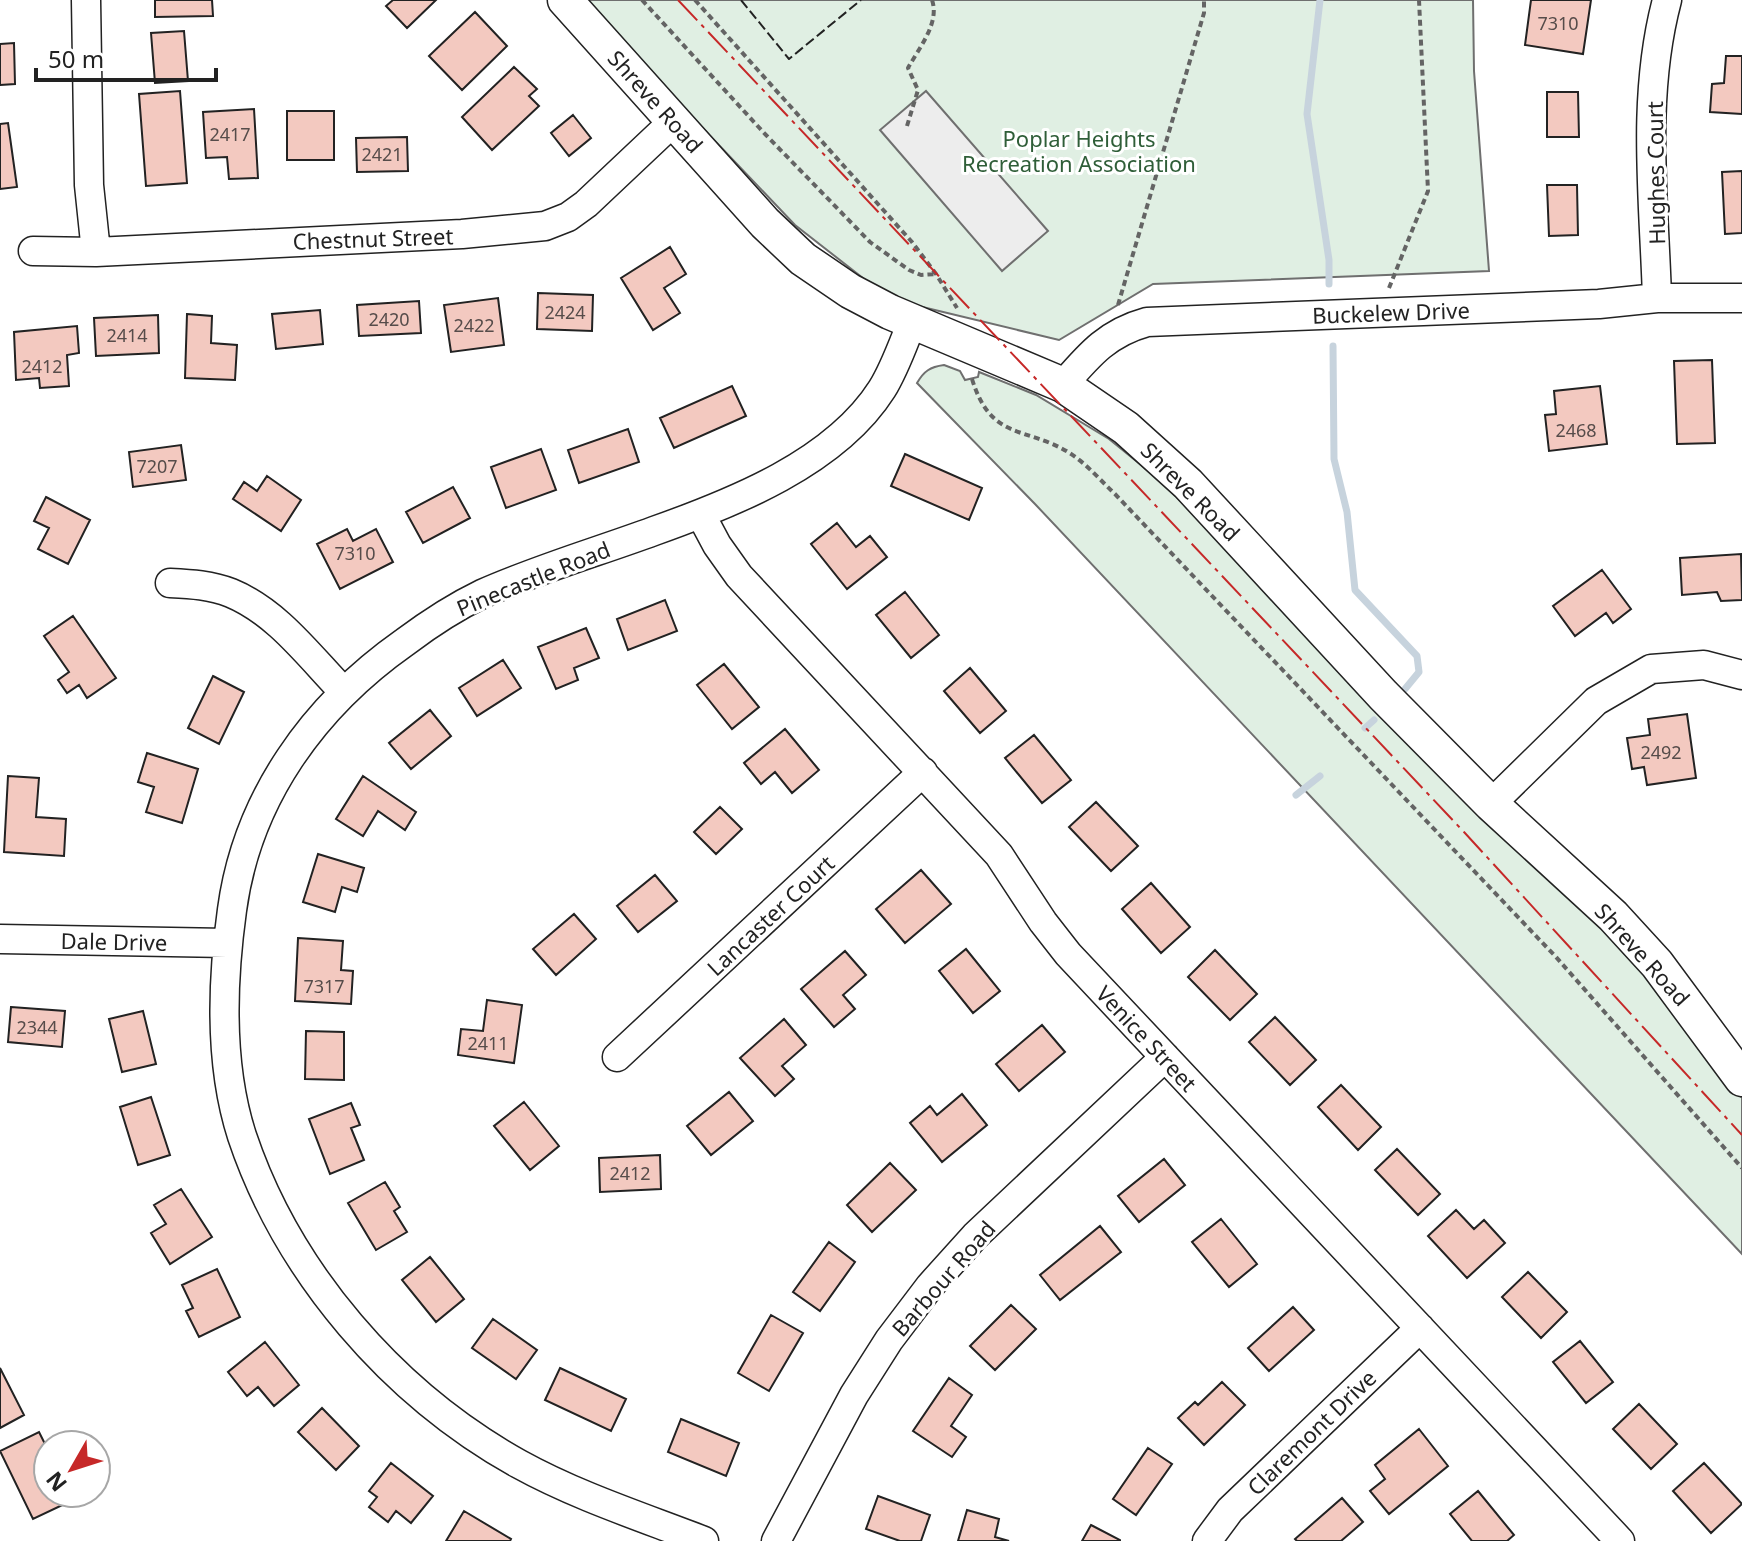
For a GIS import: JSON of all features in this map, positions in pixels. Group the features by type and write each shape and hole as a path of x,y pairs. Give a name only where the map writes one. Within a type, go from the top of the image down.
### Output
{"main road":[{"name":"Shreve Road","path":"565,0 765,223 803,259 850,291 912,322 1063,385 1126,428 1188,484 1383,695 1491,804 1613,916 1657,964 1742,1079"}],"street":[{"path":"86,0 89,185 96,252"},
{"name":"Hughes Court","path":"1657,298 1650,163 1651,106 1667,0"},
{"name":"Chestnut Street","path":"33,251 96,252 462,234 545,226 568,217 586,204 674,121"},
{"name":"Buckelew Drive","path":"1063,385 1108,338 1125,328 1147,322 1599,304 1657,298 1742,298"},
{"name":"Pinecastle Road","path":"704,1541 572,1489 472,1435 425,1400 358,1334 321,1286 289,1238 250,1159 238,1124 230,1086 226,1030 227,943 235,884 267,795 291,754 343,691 376,662 480,595 701,515 755,491 815,454 842,433 882,388 912,322"},
{"name":"Venice Street","path":"701,515 739,576 999,855 1068,954 1620,1541"},
{"path":"170,583 204,585 231,593 257,607 279,624 343,691"},
{"path":"1491,804 1596,701 1651,669 1704,665 1742,675"},
{"name":"Lancaster Court","path":"617,1057 923,772"},
{"name":"Dale Drive","path":"0,939 227,943"},
{"name":"Barbour Road","path":"776,1541 854,1395 889,1340 930,1286 975,1236 1165,1057"},
{"name":"Claremont Drive","path":"1207,1541 1230,1510 1420,1328"}],"path":[{"path":"642,0 870,242 909,270 921,275 936,274"},
{"path":"695,0 803,118 912,242 936,274 958,310 976,392 991,415 1007,430 1066,451 1115,494 1556,957 1742,1168"},
{"path":"907,126 918,90 908,68 934,21 932,0"},
{"path":"1108,338 1204,13 1204,0"},
{"path":"1379,313 1428,191 1419,0"}],"green space":[{"name":"Poplar Heights Recreation Association","path":"581,0 1473,0 1474,71 1489,271 1153,284 1059,340 910,304 868,282 795,225"},
{"path":"944,365 960,371 965,380 978,377 979,372 1036,395 1109,439 1162,482 1480,812 1649,972 1742,1098 1742,1254 1035,504 917,383 928,370"}],"shaded area":[{"path":"926,91 1048,231 1002,271 880,130"}],"building":[{"path":"155,0 212,0 213,16 155,17"},
{"path":"393,0 436,0 407,28 386,6"},
{"path":"1531,0 1591,0 1583,54 1525,45"},
{"path":"475,12 507,46 462,90 429,56"},
{"path":"184,31 188,81 155,83 151,33"},
{"path":"14,43 15,84 0,85 0,44"},
{"path":"1726,56 1742,56 1742,114 1710,112 1712,84 1724,83"},
{"path":"514,67 537,89 529,96 539,106 492,150 462,117"},
{"path":"180,91 187,183 146,186 139,94"},
{"path":"1547,92 1578,92 1579,137 1547,137"},
{"path":"254,109 258,178 229,179 227,157 206,158 203,112"},
{"path":"287,111 334,111 334,160 287,160"},
{"path":"573,115 591,138 569,156 551,133"},
{"path":"8,123 17,187 0,189 0,124"},
{"path":"407,137 408,171 357,172 356,138"},
{"path":"1742,171 1742,233 1725,234 1722,172"},
{"path":"1547,185 1577,185 1578,235 1549,236"},
{"path":"670,247 686,274 664,288 680,313 653,330 621,278"},
{"path":"538,293 593,295 592,331 537,329"},
{"path":"498,298 504,345 451,352 444,305"},
{"path":"419,301 421,333 359,336 357,305"},
{"path":"320,310 323,344 276,349 272,314"},
{"path":"187,314 212,316 211,343 237,345 235,380 185,378"},
{"path":"158,315 159,353 96,356 94,318"},
{"path":"77,326 79,353 67,355 69,386 40,388 39,378 16,380 14,332"},
{"path":"1712,360 1715,443 1677,444 1674,361"},
{"path":"732,386 746,416 674,448 660,418"},
{"path":"1600,386 1607,444 1549,451 1545,415 1556,414 1554,391"},
{"path":"628,429 639,462 579,483 568,450"},
{"path":"181,445 186,480 133,487 129,452"},
{"path":"541,449 556,490 506,508 491,467"},
{"path":"905,454 982,488 969,520 891,486"},
{"path":"267,476 301,500 281,531 233,499 244,482 257,491"},
{"path":"453,487 470,518 423,543 406,512"},
{"path":"46,497 90,520 68,564 38,549 49,528 34,521"},
{"path":"837,523 856,547 870,536 887,557 847,589 811,544"},
{"path":"347,529 353,541 376,529 393,562 340,589 317,544"},
{"path":"1741,554 1742,600 1721,601 1717,592 1682,595 1680,558"},
{"path":"1602,570 1631,609 1613,623 1606,613 1575,636 1553,606"},
{"path":"905,592 939,635 911,658 876,615"},
{"path":"665,600 677,631 628,650 617,619"},
{"path":"73,616 116,678 87,698 79,685 67,693 58,680 69,672 44,636"},
{"path":"586,628 599,658 574,668 578,680 556,689 538,647"},
{"path":"503,660 521,688 477,716 459,688"},
{"path":"724,664 759,707 732,729 697,685"},
{"path":"970,668 1006,711 980,733 944,691"},
{"path":"213,676 244,692 219,744 188,728"},
{"path":"430,710 451,736 411,769 389,743"},
{"path":"1687,714 1696,778 1647,785 1644,767 1632,769 1627,738 1650,735 1648,719"},
{"path":"785,729 819,770 792,793 775,772 761,784 744,763"},
{"path":"1034,735 1071,780 1042,803 1005,758"},
{"path":"147,753 198,769 182,823 146,812 154,787 138,782"},
{"path":"8,776 39,778 36,817 66,819 64,856 4,852"},
{"path":"363,776 416,812 405,830 378,811 363,836 336,819"},
{"path":"1096,802 1138,846 1111,871 1069,827"},
{"path":"720,807 742,829 716,854 694,832"},
{"path":"318,854 364,868 357,892 342,887 335,912 303,902"},
{"path":"921,870 951,904 905,943 876,909"},
{"path":"655,875 677,901 638,932 617,906"},
{"path":"1151,883 1190,927 1161,953 1122,909"},
{"path":"574,914 596,939 556,975 533,949"},
{"path":"298,938 343,941 341,970 353,971 351,1004 295,1001"},
{"path":"966,949 1000,991 973,1013 939,971"},
{"path":"1215,950 1257,994 1230,1020 1188,977"},
{"path":"845,951 866,975 843,995 855,1009 834,1027 801,989"},
{"path":"487,1000 522,1005 514,1063 458,1055 461,1029 483,1031"},
{"path":"11,1007 65,1011 62,1047 8,1042"},
{"path":"143,1011 156,1064 122,1072 109,1019"},
{"path":"1275,1017 1316,1060 1290,1085 1249,1042"},
{"path":"784,1019 806,1045 782,1066 794,1079 775,1096 740,1058"},
{"path":"1042,1025 1065,1052 1019,1091 996,1064"},
{"path":"306,1031 344,1032 344,1080 305,1079"},
{"path":"1341,1085 1381,1127 1358,1150 1318,1107"},
{"path":"729,1092 753,1121 711,1155 687,1126"},
{"path":"962,1094 987,1125 942,1162 910,1123 930,1106 937,1115"},
{"path":"151,1097 170,1155 138,1165 120,1107"},
{"path":"524,1102 559,1146 530,1170 494,1126"},
{"path":"351,1103 360,1125 351,1128 364,1160 330,1174 309,1119"},
{"path":"1397,1149 1440,1194 1418,1215 1375,1170"},
{"path":"660,1155 661,1189 600,1192 599,1158"},
{"path":"1164,1159 1185,1185 1139,1222 1118,1196"},
{"path":"890,1163 916,1190 872,1232 847,1205"},
{"path":"385,1182 400,1207 394,1211 407,1232 376,1250 348,1203"},
{"path":"181,1189 212,1237 170,1264 151,1233 166,1224 154,1205"},
{"path":"1456,1210 1474,1229 1484,1220 1505,1243 1467,1278 1428,1236"},
{"path":"1221,1219 1257,1264 1229,1287 1192,1242"},
{"path":"1100,1226 1121,1252 1060,1300 1040,1275"},
{"path":"829,1242 855,1262 820,1311 793,1292"},
{"path":"430,1257 464,1299 436,1322 402,1280"},
{"path":"217,1269 240,1317 199,1337 186,1311 193,1308 182,1285"},
{"path":"1528,1272 1567,1312 1541,1338 1502,1297"},
{"path":"1011,1305 1036,1329 995,1370 970,1346"},
{"path":"1293,1307 1314,1330 1269,1371 1248,1348"},
{"path":"771,1315 803,1333 769,1391 738,1373"},
{"path":"493,1319 537,1350 516,1379 472,1348"},
{"path":"1580,1341 1613,1382 1586,1403 1553,1362"},
{"path":"265,1342 299,1385 274,1406 258,1387 247,1396 228,1372"},
{"path":"0,1368 24,1415 0,1428"},
{"path":"560,1368 626,1399 611,1431 545,1400"},
{"path":"949,1378 972,1395 951,1426 966,1437 952,1457 913,1431"},
{"path":"1222,1382 1245,1405 1204,1445 1178,1418 1195,1402 1198,1405"},
{"path":"1639,1404 1677,1444 1651,1469 1613,1429"},
{"path":"322,1408 359,1446 336,1470 298,1432"},
{"path":"681,1419 739,1443 726,1476 668,1452"},
{"path":"1419,1429 1448,1466 1389,1514 1370,1491 1385,1479 1375,1465"},
{"path":"32,1435 32,1509 54,1509 33,1519 0,1451"},
{"path":"1148,1448 1172,1464 1136,1515 1113,1499"},
{"path":"391,1463 433,1496 411,1523 396,1511 388,1522 369,1507 377,1497 369,1491"},
{"path":"1704,1463 1742,1504 1711,1533 1673,1491"},
{"path":"1478,1491 1514,1535 1507,1541 1472,1541 1450,1514"},
{"path":"878,1496 930,1515 921,1541 900,1541 866,1529"},
{"path":"1342,1498 1363,1522 1341,1541 1295,1539"},
{"path":"967,1510 999,1519 995,1537 1009,1541 958,1541"},
{"path":"464,1511 511,1539 510,1541 446,1541"},
{"path":"1091,1525 1120,1540 1120,1541 1082,1541"}],"waterway":[{"path":"1320,0 1307,114 1329,260 1329,284"},
{"path":"1333,346 1334,459 1347,512 1355,590 1417,656 1419,672 1405,689"},
{"path":"1365,728 1374,720"},
{"path":"1296,795 1320,776"}],"fence":[{"path":"741,0 789,59 861,0"}],"power":[{"path":"678,0 1464,832 1742,1135"}]}
